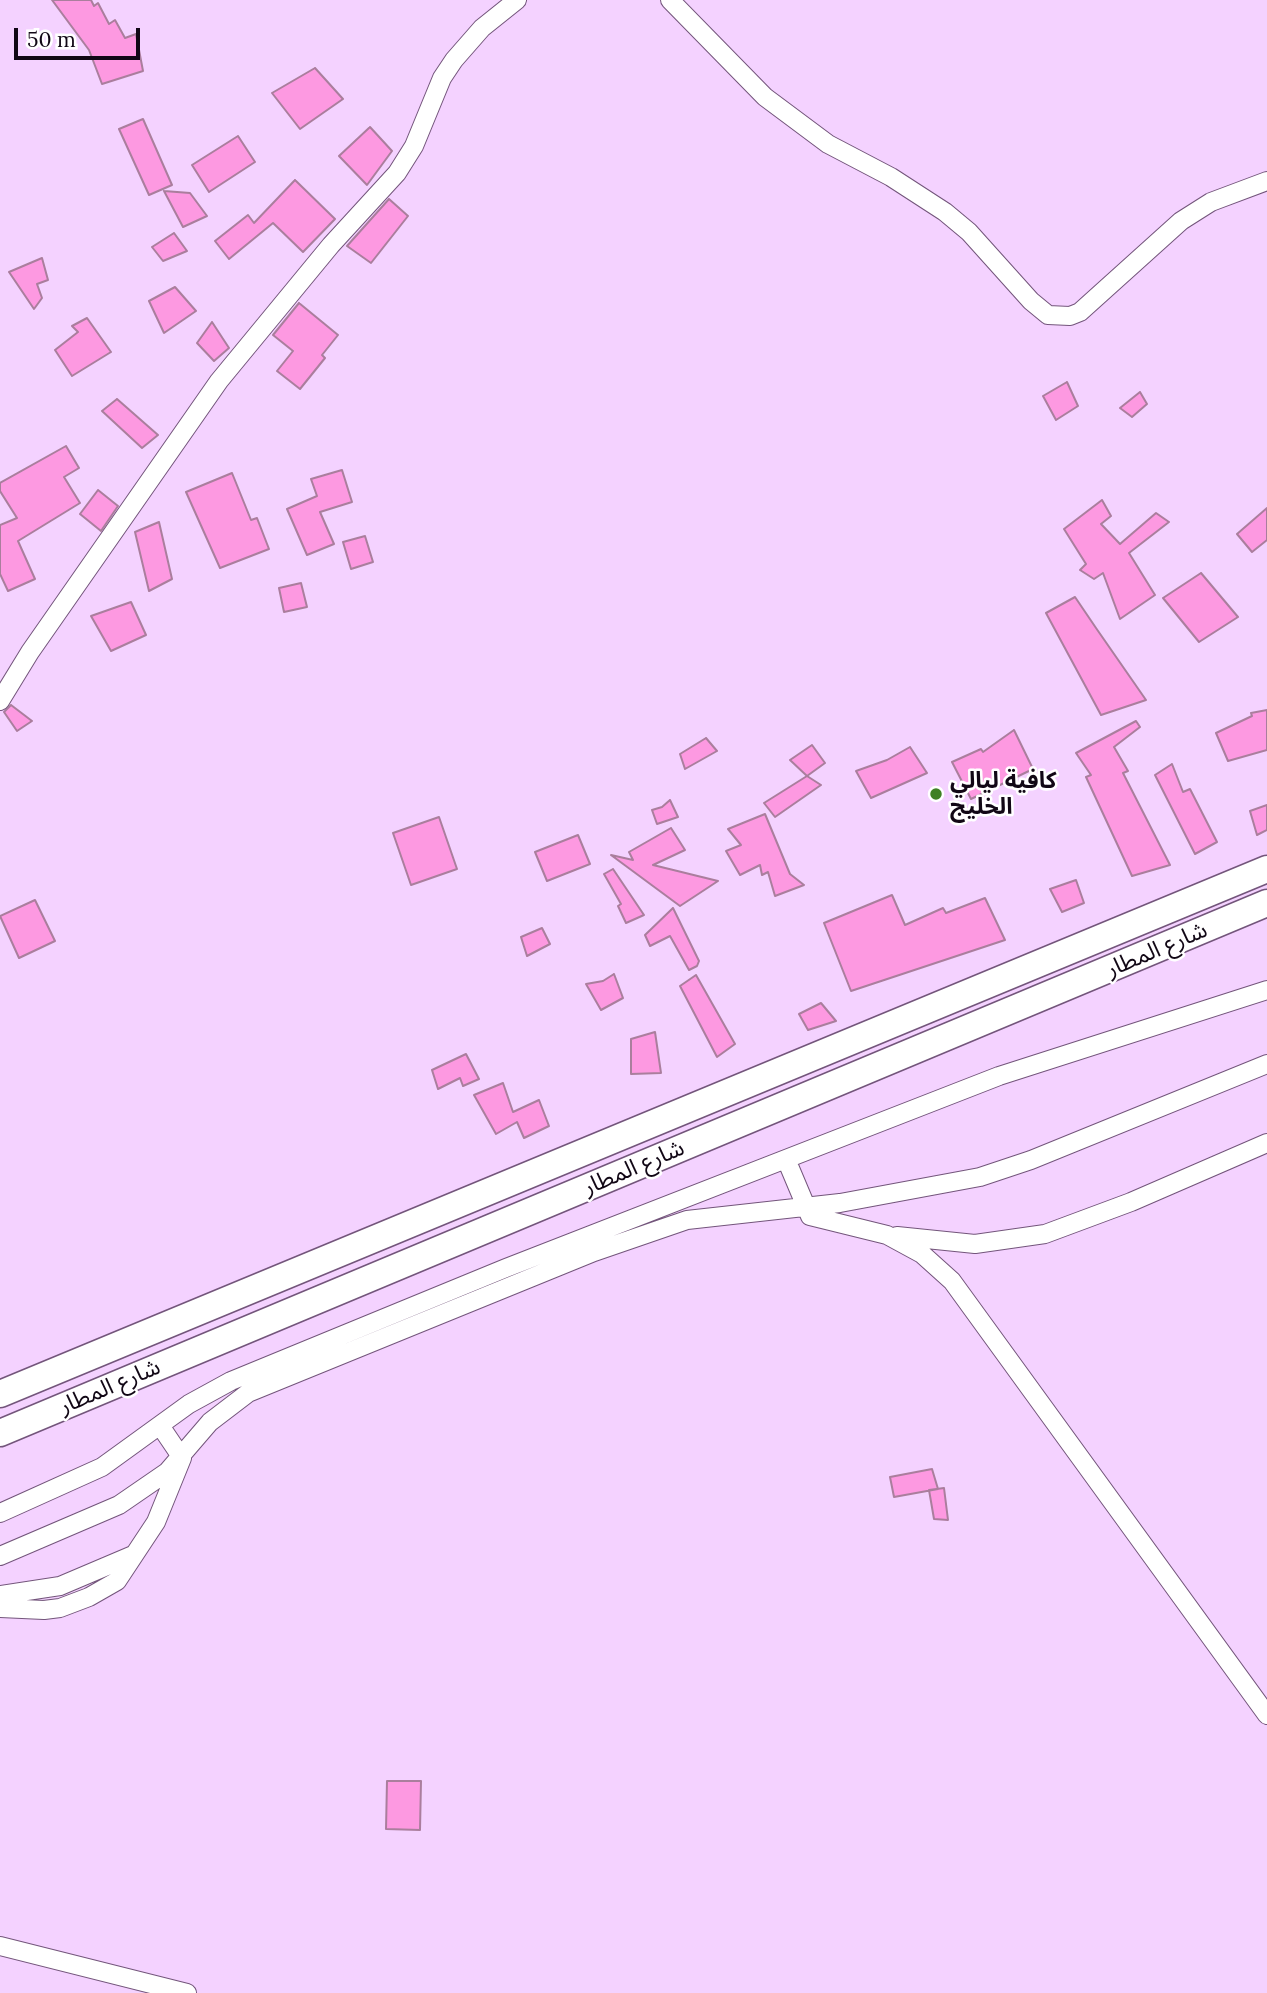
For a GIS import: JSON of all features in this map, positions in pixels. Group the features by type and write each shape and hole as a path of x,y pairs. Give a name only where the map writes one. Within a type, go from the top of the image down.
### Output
{"main road":[{"name":"شارع المطار","path":"0,1394 1267,869"},
{"name":"شارع المطار","path":"0,1433 1267,903"}],"street":[{"path":"0,701 30,652 219,381 331,245 397,173 414,146 442,78 454,60 482,28 517,0"},
{"path":"670,0 765,97 828,144 891,177 944,212 969,232 1031,301 1048,315 1070,316 1080,312 1181,220 1211,202 1267,181"},
{"path":"0,1513 102,1467 161,1427 189,1404 231,1381 506,1268 999,1076 1267,990"},
{"path":"0,1556 111,1509 167,1472 182,1458 210,1422 238,1399 319,1362 594,1252 674,1224 946,1184 997,1172 1267,1064"},
{"path":"786,1159 803,1206 816,1219 887,1235 975,1244 1045,1234 1130,1202 1267,1143"},
{"path":"887,1235 922,1254 952,1281 1267,1715"},
{"path":"161,1427 182,1458"},
{"path":"0,1608 44,1610 76,1603 117,1581 156,1522 182,1458"},
{"path":"0,1595 60,1586 132,1555"},
{"path":"0,1946 187,1993"}],"building":[{"path":"52,0 91,0 94,6 98,3 109,24 115,20 125,38 136,34 143,71 102,84 89,50"},
{"path":"315,68 343,99 300,129 272,93"},
{"path":"143,119 172,185 149,195 119,129"},
{"path":"370,127 392,151 367,185 339,156"},
{"path":"238,136 255,162 209,192 192,165"},
{"path":"295,180 335,219 303,252 273,223 229,259 215,241 248,215 254,223"},
{"path":"164,191 190,193 207,216 183,227"},
{"path":"389,199 408,216 371,263 347,246"},
{"path":"174,233 187,251 163,261 152,247"},
{"path":"42,258 48,280 37,284 42,298 34,309 9,272"},
{"path":"175,287 196,311 164,333 149,301"},
{"path":"299,303 338,335 322,355 325,358 300,389 277,371 293,351 273,335"},
{"path":"87,318 111,352 72,376 55,350 78,332 72,326"},
{"path":"212,322 229,348 214,361 197,343"},
{"path":"1067,382 1078,406 1056,420 1043,396"},
{"path":"1140,392 1147,404 1132,417 1120,408"},
{"path":"117,399 158,435 142,448 102,411"},
{"path":"66,446 79,468 64,477 80,503 18,541 35,579 8,591 0,574 0,525 17,518 0,491 0,483"},
{"path":"342,470 352,502 320,512 334,544 307,555 287,509 317,496 311,479"},
{"path":"232,473 251,520 257,518 269,549 220,568 186,492"},
{"path":"98,490 118,506 101,531 80,514"},
{"path":"1102,500 1111,516 1101,524 1120,544 1156,513 1169,522 1129,553 1155,595 1120,619 1103,573 1094,579 1080,570 1086,564 1064,529"},
{"path":"1267,508 1267,540 1252,552 1237,534"},
{"path":"159,522 172,579 149,591 135,532"},
{"path":"365,536 373,562 351,569 343,542"},
{"path":"1201,573 1238,617 1199,642 1163,598"},
{"path":"301,583 307,607 284,612 279,588"},
{"path":"1075,597 1146,700 1101,715 1046,613"},
{"path":"131,602 146,635 111,651 91,616"},
{"path":"11,705 32,721 17,731 4,712"},
{"path":"1267,710 1267,750 1228,761 1216,733 1252,716 1251,713"},
{"path":"1136,721 1140,727 1114,747 1128,771 1123,773 1170,865 1132,876 1086,777 1091,775 1076,753"},
{"path":"1014,730 1033,769 971,799 952,762 981,749 983,752"},
{"path":"706,738 717,751 685,769 680,754"},
{"path":"812,745 825,763 807,776 790,760"},
{"path":"910,747 927,773 871,798 856,771 887,760"},
{"path":"1172,764 1183,792 1190,789 1217,842 1195,854 1155,775"},
{"path":"807,776 821,785 775,817 764,803"},
{"path":"670,800 678,817 657,824 652,810 662,807"},
{"path":"1267,805 1267,830 1257,835 1250,811"},
{"path":"765,814 790,874 804,885 775,896 768,872 762,875 760,865 740,875 726,851 741,845 728,829"},
{"path":"439,817 457,869 411,885 393,833"},
{"path":"671,828 685,850 653,865 718,881 680,906 611,855 633,860 629,852"},
{"path":"578,835 590,864 547,881 535,852"},
{"path":"613,869 644,915 626,923 618,906 621,904 604,874"},
{"path":"1076,880 1084,903 1062,912 1050,889"},
{"path":"892,895 905,925 943,908 946,913 985,898 1005,940 851,991 824,923"},
{"path":"35,900 55,941 19,958 0,916"},
{"path":"673,908 699,961 697,966 689,970 670,936 650,946 645,935"},
{"path":"542,928 550,944 527,956 521,937"},
{"path":"614,974 623,998 601,1010 586,984 603,981"},
{"path":"696,975 735,1044 717,1057 680,986"},
{"path":"821,1003 836,1021 808,1030 799,1014"},
{"path":"655,1032 661,1073 631,1074 631,1039"},
{"path":"466,1054 479,1079 463,1086 460,1078 438,1089 432,1070"},
{"path":"503,1083 513,1112 539,1100 549,1126 524,1138 517,1122 496,1134 474,1095"},
{"path":"932,1469 938,1489 894,1497 890,1477"},
{"path":"944,1488 948,1520 934,1519 929,1490"},
{"path":"387,1781 421,1781 420,1830 386,1829"}],"place":[{"name":"كافية ليالي الخليج","path":"936,794"}]}
